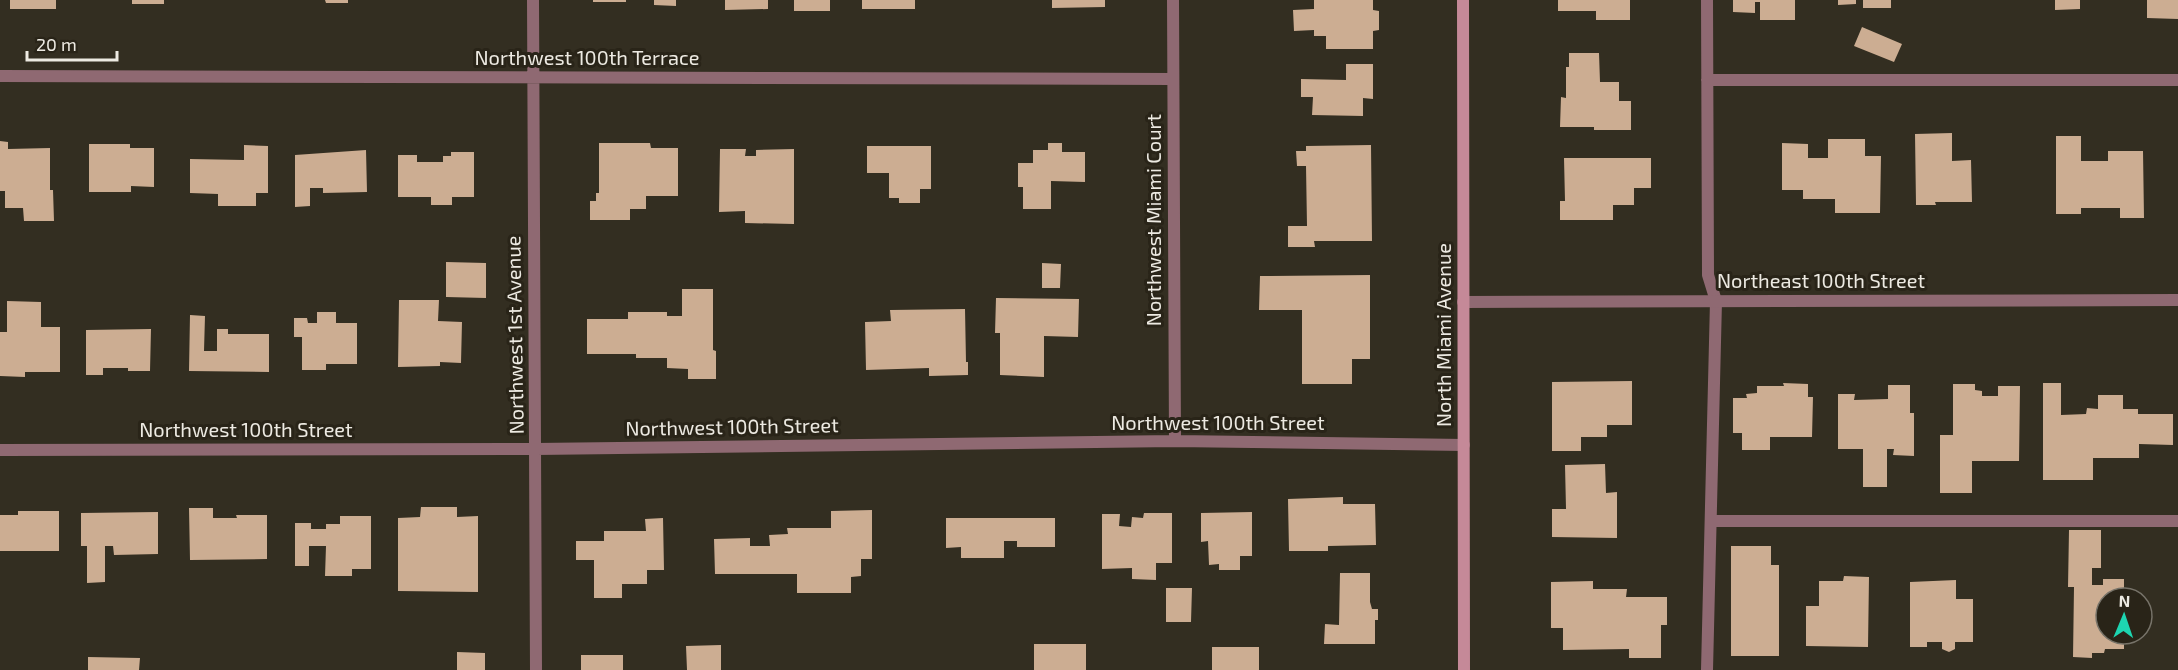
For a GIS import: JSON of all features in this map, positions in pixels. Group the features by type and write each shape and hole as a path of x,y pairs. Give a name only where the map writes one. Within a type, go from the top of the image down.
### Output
{"main road":[{"name":"North Miami Avenue","path":"1463,0 1464,670"}],"street":[{"name":"Northwest 1st Avenue","path":"532,0 536,670"},
{"name":"Northwest Miami Court","path":"1173,0 1175,441"},
{"path":"1707,0 1708,275 1716,301 1707,670"},
{"name":"Northwest 100th Terrace","path":"0,76 1173,79"},
{"path":"1707,80 2178,80"},
{"name":"Northeast 100th Street","path":"1464,302 2178,300"},
{"name":"Northwest 100th Street","path":"0,450 536,449 1175,441 1464,445"},
{"path":"1711,521 2178,521"}],"building":[{"path":"10,0 56,0 56,9 10,9"},
{"path":"132,0 164,0 164,4 132,4"},
{"path":"325,0 348,0 348,3 326,3"},
{"path":"593,0 626,0 626,2 593,2"},
{"path":"654,0 676,0 676,6 654,5"},
{"path":"725,0 768,0 768,9 725,10"},
{"path":"794,0 830,0 830,11 794,11"},
{"path":"862,0 915,0 915,9 862,9"},
{"path":"1052,0 1105,0 1105,7 1052,8"},
{"path":"1314,0 1373,0 1373,10 1379,11 1379,30 1373,31 1373,49 1326,49 1326,36 1314,36 1314,30 1294,31 1293,10 1314,9"},
{"path":"1558,0 1630,0 1630,20 1596,20 1596,11 1558,11"},
{"path":"1733,0 1795,0 1795,20 1760,20 1760,2 1755,2 1755,13 1733,12"},
{"path":"1838,0 1856,0 1856,4 1838,5"},
{"path":"1863,0 1891,0 1891,8 1863,8"},
{"path":"2055,0 2080,0 2080,9 2055,10"},
{"path":"2147,0 2178,0 2178,19 2147,18"},
{"path":"1862,27 1902,44 1894,62 1854,46"},
{"path":"1569,53 1599,53 1600,82 1619,82 1619,101 1631,101 1631,130 1560,127 1561,97 1566,98 1566,67 1569,67"},
{"path":"1346,64 1373,64 1373,99 1363,98 1363,116 1312,115 1313,97 1301,97 1301,79 1346,80"},
{"path":"1952,133 1952,161 1971,160 1972,202 1935,202 1936,205 1916,205 1915,134"},
{"path":"2056,136 2081,136 2081,161 2108,161 2108,151 2143,151 2144,218 2120,218 2120,208 2081,208 2081,214 2056,214"},
{"path":"1828,139 1865,139 1865,156 1881,156 1880,213 1835,213 1835,199 1803,199 1803,190 1782,190 1782,143 1808,144 1808,158 1828,158"},
{"path":"0,141 8,142 8,149 50,148 50,190 53,190 54,221 24,221 23,208 5,208 5,191 0,191"},
{"path":"599,143 650,143 651,148 678,148 678,196 646,196 646,209 630,209 630,220 590,220 590,201 596,201 596,193 599,193"},
{"path":"1048,143 1062,143 1062,152 1085,152 1085,182 1051,181 1051,209 1023,209 1023,187 1018,187 1018,163 1033,163 1033,150 1048,150"},
{"path":"89,144 130,144 130,148 154,148 154,187 131,186 131,192 89,192"},
{"path":"244,145 268,146 268,193 256,193 256,206 218,206 218,194 190,193 190,159 244,160"},
{"path":"1371,145 1372,241 1314,241 1315,247 1288,247 1288,226 1307,226 1306,166 1297,166 1296,151 1306,151 1306,146"},
{"path":"867,146 931,146 931,189 920,189 920,203 899,203 899,198 889,198 889,173 867,173"},
{"path":"720,149 746,149 745,156 756,156 756,150 794,149 794,224 745,223 745,211 719,212"},
{"path":"366,150 367,192 323,193 323,188 310,188 310,206 295,207 295,155"},
{"path":"451,152 474,152 474,197 452,197 452,205 431,205 431,197 398,197 398,155 417,155 417,162 443,162 443,156 451,156"},
{"path":"1564,158 1651,158 1651,188 1634,188 1634,205 1613,205 1613,220 1560,220 1560,201 1565,201"},
{"path":"446,262 486,263 486,298 446,297"},
{"path":"1042,263 1061,264 1060,288 1042,288"},
{"path":"1370,275 1370,359 1352,359 1352,384 1302,384 1302,310 1259,310 1260,276"},
{"path":"682,289 713,289 713,350 716,351 716,379 688,379 688,369 667,368 667,358 636,358 636,354 587,354 587,319 628,319 628,312 667,312 667,316 682,316"},
{"path":"996,298 1079,299 1078,337 1044,336 1044,377 1000,375 1000,333 995,333"},
{"path":"399,300 439,300 438,321 462,322 461,363 440,362 440,366 398,367"},
{"path":"7,301 41,302 41,327 60,327 60,372 25,372 25,377 0,376 0,332 7,332"},
{"path":"965,309 968,375 929,376 929,368 866,370 865,322 891,321 890,310"},
{"path":"317,312 336,312 336,323 357,323 357,364 326,364 326,370 302,370 302,337 294,337 294,318 307,318 308,323 317,323"},
{"path":"190,315 205,316 204,351 217,351 217,329 228,329 228,334 269,334 269,372 189,371"},
{"path":"151,329 150,371 103,368 103,375 86,375 86,330"},
{"path":"1632,381 1632,425 1607,425 1607,437 1581,437 1581,451 1552,451 1552,382"},
{"path":"1783,383 1808,384 1808,397 1813,397 1812,437 1770,437 1770,450 1742,450 1742,433 1733,433 1733,398 1747,398 1746,394 1757,393 1757,386 1784,386"},
{"path":"2043,383 2061,383 2061,415 2086,414 2087,408 2098,409 2098,395 2123,395 2123,409 2138,409 2138,414 2173,414 2173,445 2139,444 2139,458 2093,458 2093,480 2043,480"},
{"path":"1953,384 1975,384 1975,390 1982,391 1982,396 1998,396 1998,386 2020,386 2019,461 1972,461 1972,493 1940,493 1940,435 1953,435"},
{"path":"1888,385 1910,385 1910,413 1914,413 1914,456 1893,455 1894,449 1887,449 1887,487 1863,487 1863,449 1838,449 1838,394 1855,394 1854,400 1888,399"},
{"path":"1605,464 1606,493 1617,492 1617,538 1552,537 1552,509 1566,509 1565,465"},
{"path":"1343,497 1343,504 1375,504 1376,545 1328,546 1328,551 1289,551 1288,499"},
{"path":"421,507 457,507 457,517 478,516 478,592 398,591 398,518 420,517"},
{"path":"189,508 213,508 213,518 267,515 267,559 190,560"},
{"path":"872,510 872,559 861,559 861,576 851,577 851,593 797,593 797,574 715,574 714,539 750,538 750,546 770,546 769,535 788,534 787,528 831,528 831,511"},
{"path":"18,511 59,511 59,551 0,551 0,515 18,515"},
{"path":"158,512 158,554 114,555 113,546 105,546 105,582 87,583 87,546 81,546 81,513"},
{"path":"1252,512 1252,556 1240,556 1240,570 1219,570 1219,564 1209,565 1208,541 1201,542 1201,513"},
{"path":"1144,513 1172,513 1172,563 1156,563 1156,580 1132,579 1132,568 1102,569 1102,514 1120,514 1119,526 1131,527 1132,517 1143,518"},
{"path":"340,516 371,516 371,569 352,569 352,576 325,576 326,546 309,546 309,566 295,566 295,523 311,523 311,529 326,529 326,524 340,524"},
{"path":"663,518 664,570 647,570 647,584 622,584 622,598 594,598 594,560 576,560 576,541 604,541 604,531 646,531 645,519"},
{"path":"946,518 1055,518 1055,547 1017,547 1017,541 1004,541 1004,558 961,558 961,547 946,548"},
{"path":"2069,530 2101,530 2101,568 2092,568 2092,585 2103,585 2103,579 2124,579 2124,586 2094,586 2094,646 2124,646 2124,649 2105,649 2104,653 2092,653 2092,658 2073,657 2074,587 2068,587"},
{"path":"1731,546 1771,546 1771,565 1779,565 1779,656 1731,656"},
{"path":"1340,573 1370,573 1370,602 1372,609 1378,609 1378,620 1375,620 1375,644 1324,644 1325,624 1339,625"},
{"path":"1844,576 1869,577 1868,647 1806,646 1806,606 1819,606 1819,581 1843,581"},
{"path":"1956,580 1956,599 1973,599 1973,642 1955,642 1955,649 1949,652 1942,649 1942,642 1927,642 1927,647 1910,647 1910,582"},
{"path":"1593,581 1593,589 1627,589 1626,597 1667,597 1667,625 1661,625 1661,658 1629,658 1629,649 1563,650 1563,628 1551,628 1551,582"},
{"path":"1166,588 1192,588 1191,622 1166,622"},
{"path":"1034,644 1086,644 1086,670 1034,670"},
{"path":"721,645 721,670 687,670 686,646"},
{"path":"1212,647 1259,647 1259,670 1212,670"},
{"path":"457,652 485,653 485,670 457,670"},
{"path":"581,655 623,655 623,670 581,670"},
{"path":"88,657 140,658 139,670 88,670"}]}
